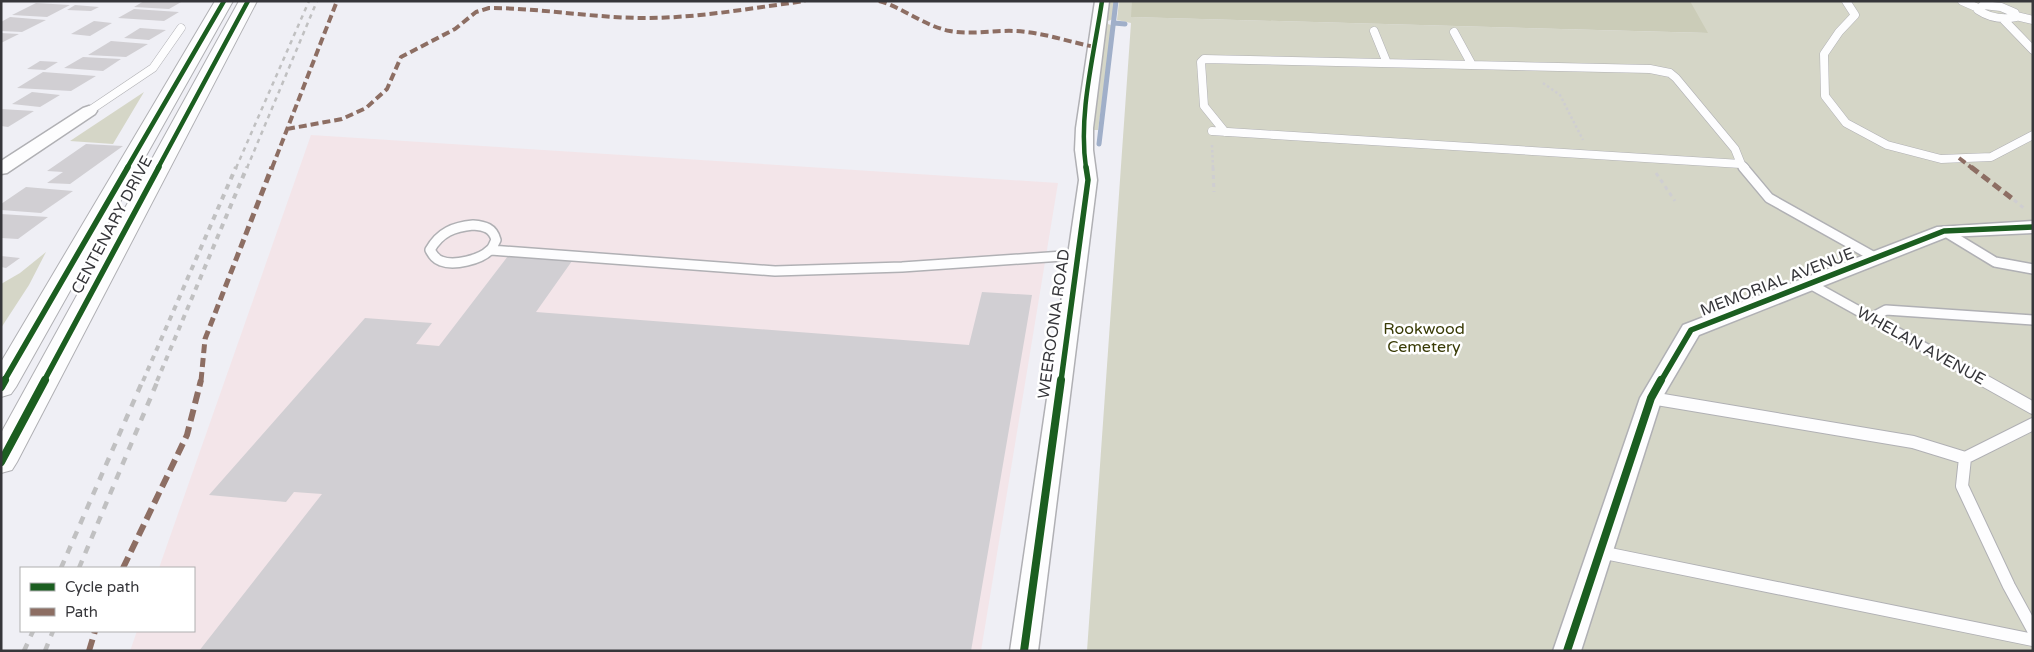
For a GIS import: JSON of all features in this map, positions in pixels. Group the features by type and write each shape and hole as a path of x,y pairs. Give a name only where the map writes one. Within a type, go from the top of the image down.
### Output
{"highway":[{"name":"CENTENARY DRIVE","path":"1,387 224,1"},
{"name":"CENTENARY DRIVE","path":"1,462 248,1"}],"street":[{"name":"WEEROONA ROAD","path":"1024,651 1088,180 1084,148 1088,96 1102,1"},
{"path":"1,169 89,111"},
{"name":"MEMORIAL AVENUE","path":"1567,651 1651,398 1691,330 1944,231 2030,219"}],"lane":[{"path":"1846,1 1855,15 1839,32 1824,54 1825,96 1846,123 1887,145 1941,159 1991,157 2033,135"},
{"path":"1962,1 1978,8 1984,14 2003,19 2013,19 2016,16"},
{"path":"1978,8 1983,5 1994,4 2007,9 2016,16 2033,20"},
{"path":"2003,19 2033,50"},
{"path":"89,111 153,68 180,28"},
{"path":"1374,31 1387,62"},
{"path":"1454,32 1472,65"},
{"path":"1224,132 1204,106 1201,62 1204,59 1650,69 1670,73 1735,149 1741,164 1769,198 1876,258"},
{"path":"1212,131 1741,164"},
{"path":"491,250 496,240 494,232 491,229 476,225 447,231 436,240 430,250 436,258 449,262 472,260 491,250 775,271 941,265 1078,255"},
{"path":"1944,231 1995,262 2033,269"},
{"name":"WHELAN AVENUE","path":"1810,284 2031,405"},
{"path":"1871,318 1886,310 2033,320"},
{"path":"1651,398 1913,442 1964,458 2033,424"},
{"path":"1964,458 1962,486 2009,586 2033,630"},
{"path":"1600,552 2033,640"}],"path":[{"path":"1521,66 1526,74 1547,85 1560,95 1590,154"},
{"path":"1212,131 1214,192"},
{"path":"1646,158 1675,201"},
{"path":"2014,200 2030,219"}],"shaded area":[{"path":"311,135 1058,183 981,651 130,651 137,632 195,632 195,567 159,567"}],"green space":[{"path":"1109,1 1115,1 1113,19 1108,21 1108,24 1113,26 1098,130 1093,130"},
{"name":"Rookwood Cemetery","path":"1119,1 1132,1 1132,17 1707,33 1678,1 2033,1 2033,651 1087,651 1131,23 1117,20"},
{"path":"1132,1 1690,1 1708,33 1131,17"},
{"path":"144,92 113,144 70,141"},
{"path":"46,252 29,285 1,328 1,284 20,273"}],"building":[{"path":"144,1 183,1 169,9 134,7"},
{"path":"36,3 70,5 47,17 12,15"},
{"path":"75,5 99,7 91,11 67,10"},
{"path":"134,9 179,12 164,21 118,18"},
{"path":"10,17 46,20 22,32 1,31 1,22"},
{"path":"94,21 112,23 90,36 71,34"},
{"path":"140,28 166,30 149,40 124,38"},
{"path":"1,33 19,34 1,43"},
{"path":"111,41 148,44 126,57 88,55"},
{"path":"83,57 121,59 103,71 64,68"},
{"path":"40,61 58,62 45,70 27,69"},
{"path":"43,72 96,76 71,91 17,88"},
{"path":"32,92 60,95 40,107 12,104"},
{"path":"1,109 34,111 8,127 1,126"},
{"path":"86,144 123,146 70,184 47,183 63,172 47,171"},
{"path":"26,187 73,191 41,213 1,210 1,204"},
{"path":"1,214 48,217 18,239 1,238"},
{"path":"1,256 20,258 6,268 1,267"},
{"path":"508,256 572,261 536,312 969,345 982,292 1032,295 971,651 199,651 322,494 294,492 286,502 209,495 365,318 432,323 416,344 439,346"}],"waterway":[{"path":"1099,144 1116,1"},
{"path":"1114,23 1125,24"}],"railway":[{"path":"236,168 309,1"},
{"path":"247,168 317,1"},
{"path":"143,381 236,167"},
{"path":"157,381 247,167"},
{"path":"61,567 143,380"},
{"path":"79,567 158,380"},
{"path":"24,651 33,632"},
{"path":"45,651 53,632"}],"marked path":[{"path":"123,567 187,435 203,372 205,339 337,1"},
{"path":"287,129 328,123 366,108 387,89 401,57 455,29 476,12 489,8 591,16 647,18 709,14 805,1"},
{"path":"879,1 897,7 931,25 949,31 967,33 1025,32 1095,47"},
{"path":"1959,158 2014,200"},
{"path":"89,651 95,632"}],"cycle path":[{"path":"1,387 224,1"},
{"path":"1,462 248,1"},
{"path":"1024,651 1088,180 1084,150 1086,110 1102,1"},
{"path":"1567,651 1651,398 1691,330 1944,231 2033,227"}]}
